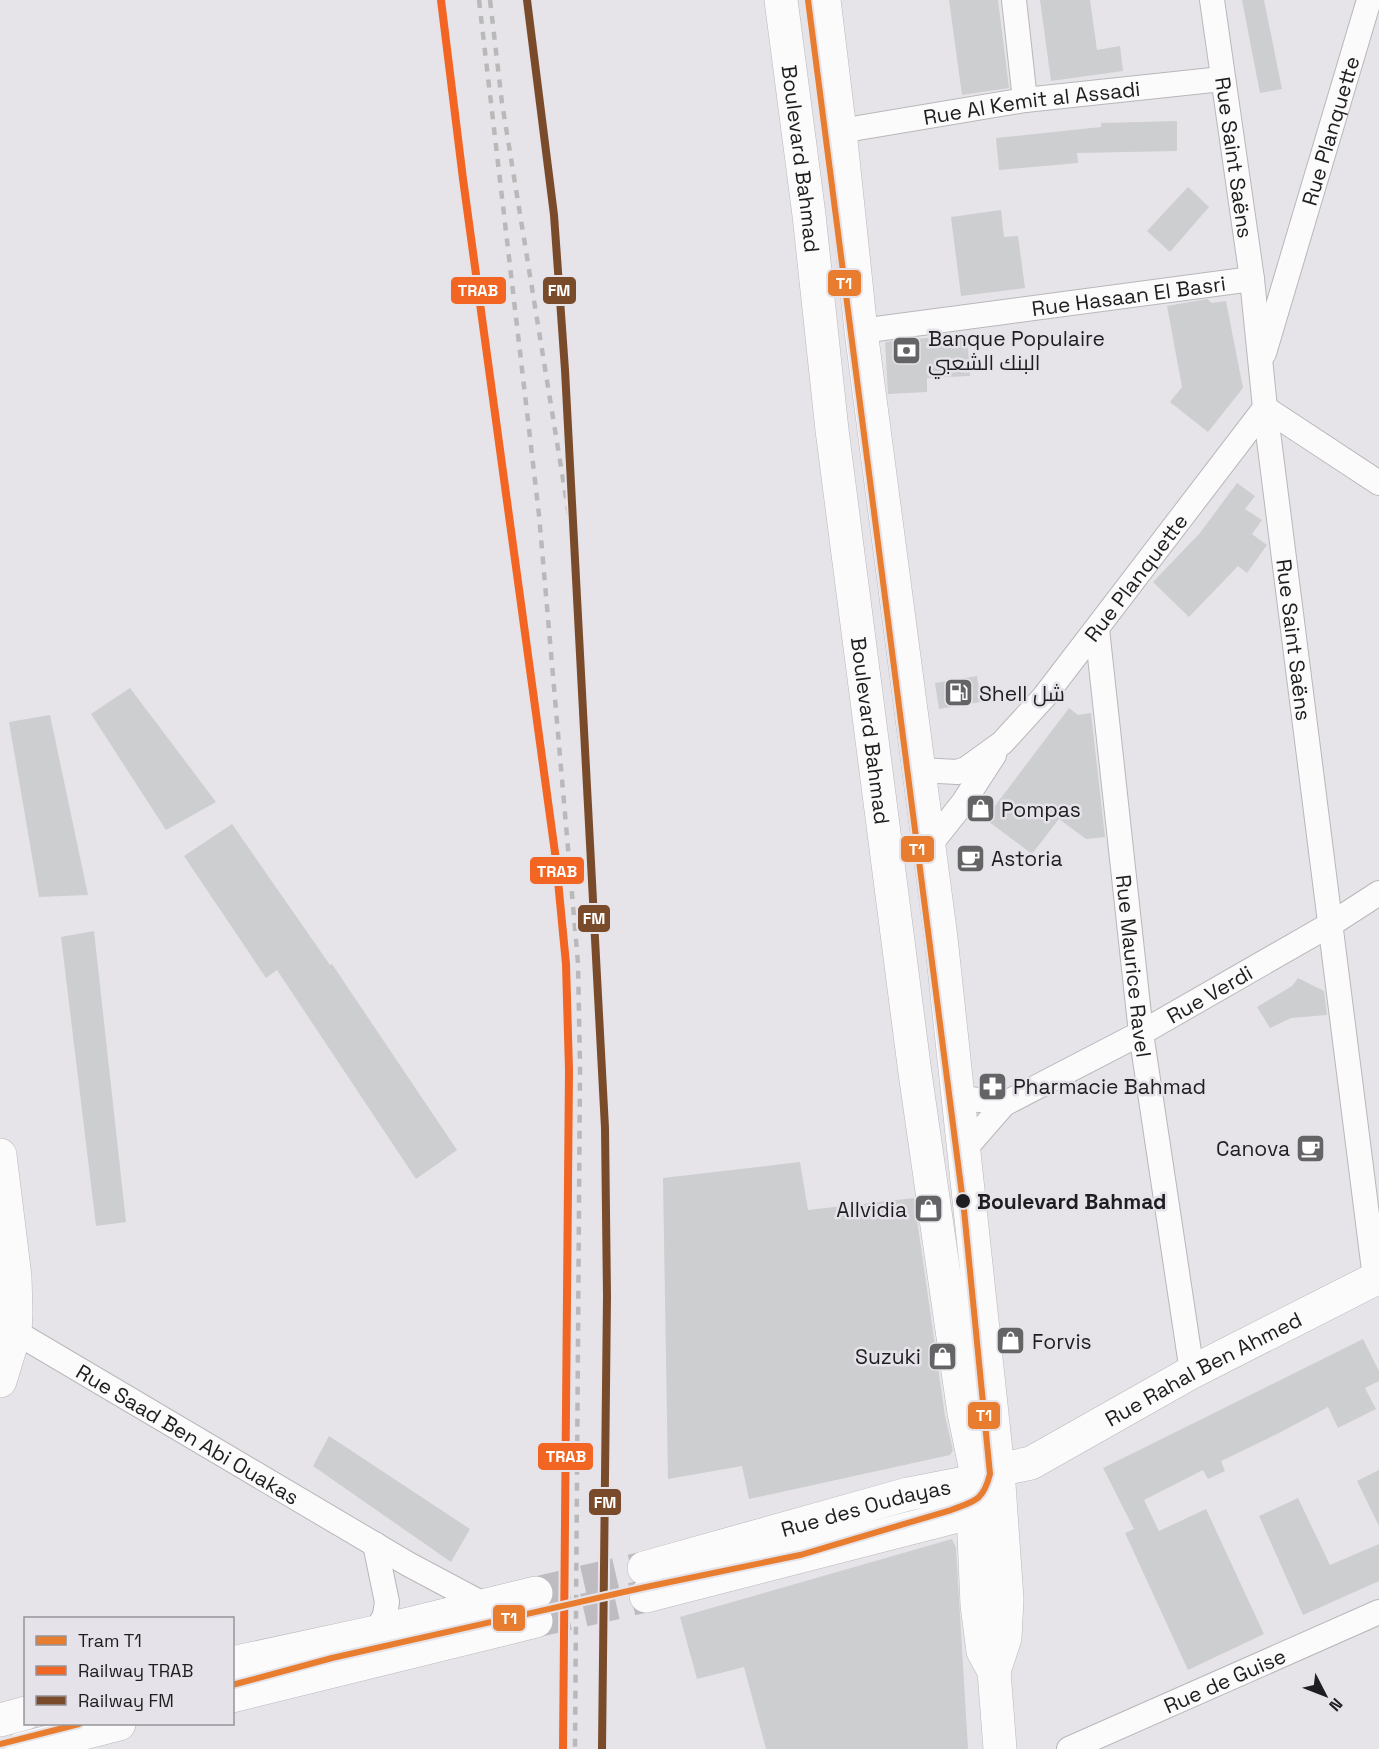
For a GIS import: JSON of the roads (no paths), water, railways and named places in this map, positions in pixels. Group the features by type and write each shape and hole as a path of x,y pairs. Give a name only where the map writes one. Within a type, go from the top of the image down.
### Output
{"main road":[{"name":"Boulevard Bahmad","path":"781,0 809,215 833,441 915,1073 962,1402 976,1471 987,1491"},
{"name":"Boulevard Bahmad","path":"824,0 861,331 920,770 964,1150 987,1491 977,1605 983,1651 994,1671 1000,1749"},
{"path":"0,1155 15,1277 0,1381"},
{"name":"Rue Rahal Ben Ahmed","path":"1031,1463 1192,1372 1377,1278"},
{"name":"Rue des Oudayas","path":"645,1582 908,1494 987,1491 1031,1463"},
{"path":"234,1663 376,1632 485,1605 536,1607 234,1695"},
{"path":"0,1720 24,1714"},
{"path":"21,1749 115,1725"}],"street":[{"path":"1014,0 1024,100"},
{"name":"Rue Saint Saëns","path":"1212,0 1252,279 1265,408 1377,1278"},
{"name":"Rue Planquette","path":"1260,364 1370,0"},
{"name":"Rue Al Kemit al Assadi","path":"840,131 1024,100 1222,79"},
{"name":"Rue Hasaan El Basri","path":"861,331 1252,279"},
{"path":"1265,408 1379,483"},
{"name":"Rue Planquette","path":"929,846 963,803 1002,743 1044,697 1265,408"},
{"name":"Rue Maurice Ravel","path":"1097,629 1141,1033 1192,1372"},
{"name":"Rue Planquette","path":"920,770 957,772 966,769 1002,743"},
{"name":"Rue Verdi","path":"964,1150 1004,1104 1141,1033 1331,924 1379,892"},
{"path":"958,1098 1004,1104"},
{"name":"Rue Saad Ben Abi Ouakas","path":"7,1328 375,1544 485,1605"},
{"path":"375,1544 387,1602 385,1615 376,1632"},
{"name":"Rue de Guise","path":"1069,1749 1379,1612"}],"tunnel":[{"path":"536,1593 644,1568"},
{"path":"536,1621 646,1596"}],"railway":[{"path":"479,0 539,515 578,963 580,1068 575,1749"},
{"path":"490,0 502,103 573,541"}],"tram line":[{"name":"T1","path":"234,1684 332,1658 646,1587 800,1555 951,1510 977,1499 987,1483 990,1474 964,1210 808,0"},
{"name":"T1","path":"0,1744 75,1725"}],"rail line":[{"name":"TRAB","path":"441,0 463,179 556,860 566,964 569,1070 563,1749"},
{"name":"FM","path":"527,0 554,215 565,370 605,1128 607,1296 602,1749"}],"place":[{"name":"Banque Populaire البنك الشعبي","path":"907,350"},
{"name":"Shell شل","path":"958,693"},
{"name":"Pompas","path":"980,809"},
{"name":"Astoria","path":"970,858"},
{"name":"Pharmacie Bahmad","path":"992,1086"},
{"name":"Canova","path":"1311,1148"},
{"name":"Boulevard Bahmad","path":"963,1201"},
{"name":"Allvidia","path":"928,1209"},
{"name":"Forvis","path":"1011,1341"},
{"name":"Suzuki","path":"942,1356"}]}
